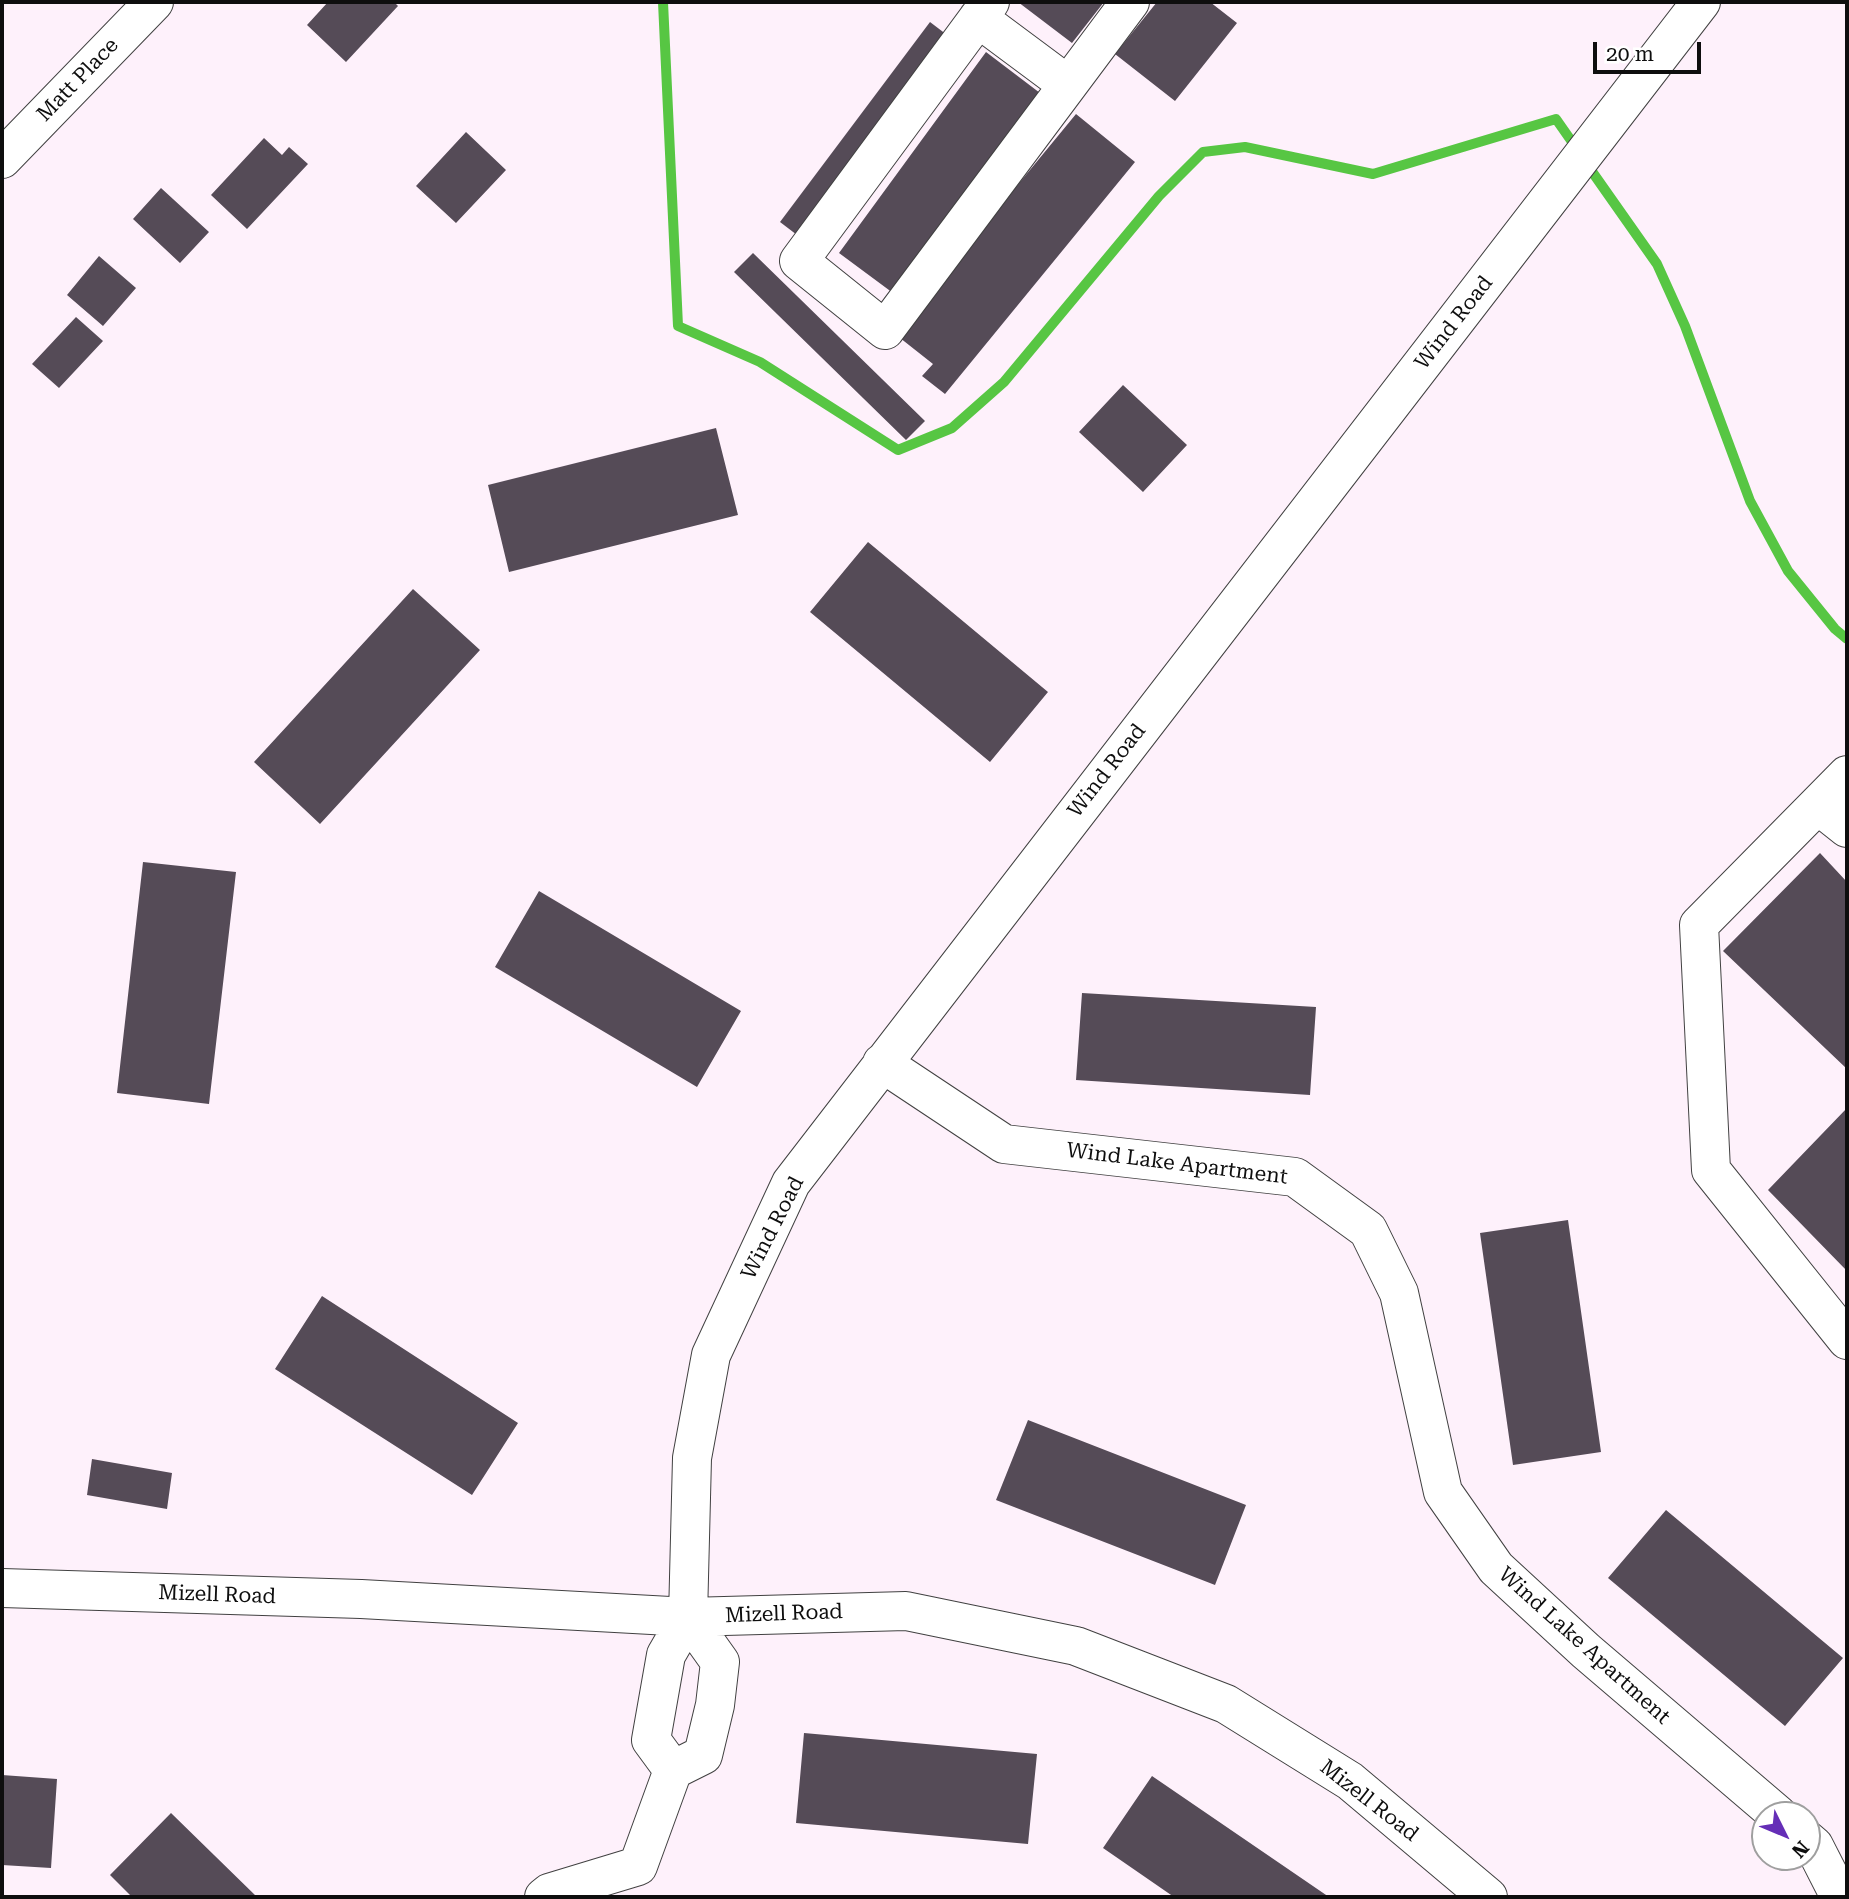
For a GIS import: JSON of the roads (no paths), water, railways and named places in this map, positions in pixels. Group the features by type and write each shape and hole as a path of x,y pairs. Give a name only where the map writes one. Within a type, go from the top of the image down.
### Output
{"street":[{"name":"Matt Place","path":"2,159 154,2"},
{"path":"1068,85 984,10 799,261 884,330 1068,85 1130,2"},
{"name":"Wind Road","path":"673,1770 651,1740 666,1655 688,1617 692,1458 711,1355 791,1184 1701,2"},
{"path":"1847,775 1833,816 1699,925 1711,1170 1847,1340"},
{"name":"Wind Lake Apartment","path":"882,1063 1004,1144 1295,1177 1368,1230 1399,1293 1443,1492 1496,1568 1586,1651 1762,1801"},
{"name":"Mizell Road","path":"2,1588 361,1599 688,1617 906,1611 1076,1646 1226,1704 1350,1781 1488,1897"},
{"path":"544,1897 638,1866 673,1770 703,1755 715,1705 720,1662 688,1617"},
{"path":"1821,1860 1840,1897"}],"waterway":[{"path":"663,2 678,326 760,362 898,450 952,428 1004,382 1159,196 1203,152 1245,147 1373,174 1556,119 1577,149"},
{"path":"1586,163 1657,264 1685,326 1750,501 1788,571 1835,629 1847,639"}]}
